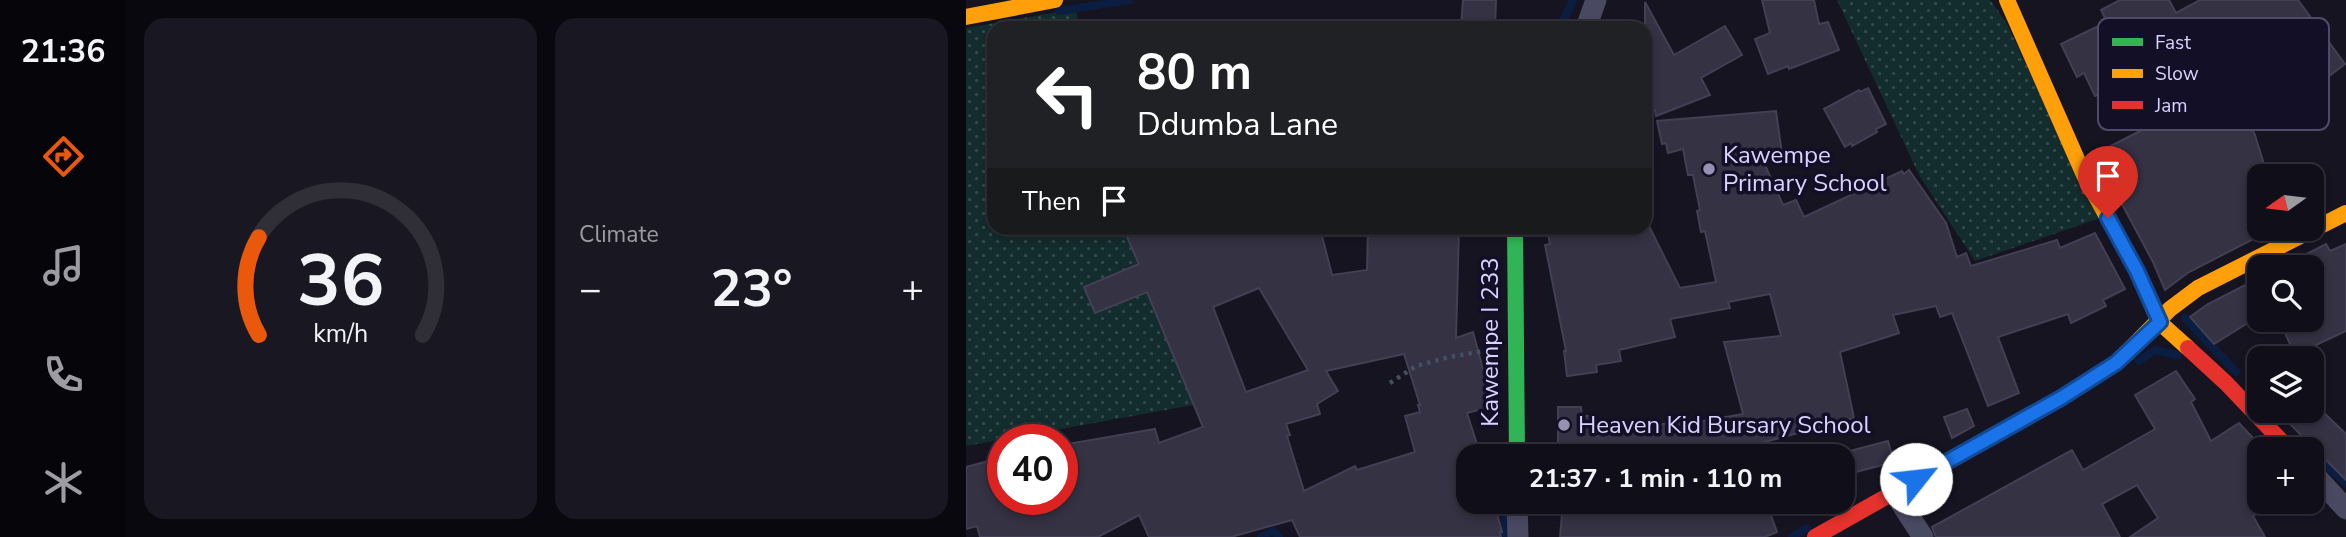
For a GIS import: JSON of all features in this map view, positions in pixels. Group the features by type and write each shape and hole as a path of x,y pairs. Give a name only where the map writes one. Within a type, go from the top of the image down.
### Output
{"street":[{"path":"966,17 1055,0"},
{"path":"1588,21 1596,0"},
{"path":"2007,0 2084,175 2137,271 2160,322 2226,383 2278,437"},
{"path":"1815,537 2061,398 2116,363 2160,322 2170,309 2215,277 2346,213"},
{"name":"Kawempe I 233","path":"1515,235 1517,444"},
{"path":"2324,485 2346,509"},
{"path":"1893,491 1923,537"},
{"path":"1517,514 1518,537"}],"path":[{"path":"1390,383 1416,366 1449,357 1515,346"}],"green space":[{"path":"1837,0 1990,0 2006,22 2100,218 1975,261 1919,175"},
{"path":"1076,9 1078,21 1007,21"},
{"path":"987,24 987,235 1143,235 1221,400 1078,426 987,424 987,442 966,446 966,28"}],"building":[{"path":"1463,0 1496,0 1495,21 1462,21"},
{"path":"1762,0 1814,0 1819,24 1828,22 1839,50 1768,74 1755,39 1770,33"},
{"path":"2120,0 2169,0 2176,13 2200,0 2298,0 2311,18 2105,18 2101,10"},
{"path":"1645,2 1674,55 1725,26 1742,55 1701,78 1710,95 1656,116 1655,110 1652,111 1652,21 1645,21"},
{"path":"2098,26 2098,95 2095,96 2084,73 2077,77 2061,44"},
{"path":"2329,42 2345,64 2329,76"},
{"path":"1868,88 1886,124 1876,129 1877,132 1845,147 1824,109"},
{"path":"1776,111 1782,154 1765,165 1783,205 1796,200 1804,217 1909,170 1946,223 1957,257 1966,253 1971,266 2057,240 2060,248 2095,233 2125,289 2103,300 2106,306 2071,323 2068,314 1998,337 2019,393 1988,406 1952,313 1940,317 1936,306 1893,315 1899,333 1840,352 1854,418 1757,444 1552,444 1558,443 1558,407 1581,407 1582,416 1590,416 1590,421 1596,421 1596,436 1691,419 1692,423 1743,414 1724,342 1781,336 1770,294 1728,302 1730,308 1670,319 1675,337 1619,350 1621,361 1596,365 1597,372 1567,376 1566,351 1545,245 1550,244 1548,235 1652,235 1652,232 1680,288 1716,282 1705,231 1701,232 1693,175 1688,175 1683,149 1668,153 1666,143 1662,144 1657,121"},
{"path":"2142,130 2253,130 2263,164 2247,164 2248,242 2189,272 2165,290 2153,262 2095,154"},
{"path":"1126,235 1322,235 1332,275 1367,270 1368,235 1459,235 1456,338 1473,332 1493,406 1467,413 1477,444 1456,444 1456,514 1497,514 1501,537 1300,537 1292,520 1231,537 1149,537 1139,515 1098,537 980,537 977,526 966,529 966,467 987,461 987,515 1078,515 1078,442 1155,429 1159,443 1203,427 1147,292 1095,313 1084,287 1139,264","holes":["1259,288 1308,370 1246,392 1213,307","1404,354 1420,412 1405,416 1415,452 1357,470 1355,466 1304,491 1287,436 1290,435 1286,424 1320,414 1317,404 1338,391 1326,371"]},
{"path":"2326,244 2330,251 2346,244 2346,331 2314,346 2291,346 2284,332 2324,332 2324,255 2304,255"},
{"path":"2247,284 2247,323 2214,344 2190,317 2208,304"},
{"path":"2176,371 2195,399 2191,402 2211,441 2239,423 2252,437 2247,437 2247,514 2256,514 2253,516 2265,537 2130,537 2158,518 2137,485 2102,504 2120,537 1936,537 1932,527 2072,450 2083,470 2155,429 2135,395"},
{"path":"1967,409 1974,426 1952,438 1944,417"},
{"path":"2324,413 2346,434 2346,480 2324,458 2324,437 2303,437 2289,423 2324,423"},
{"path":"1888,441 1894,462 1855,472 1855,450"},
{"path":"1562,514 1770,514 1777,532 1765,537 1560,537"}],"waterway":[{"path":"1059,11 1129,0"},
{"path":"1563,21 1573,0"},
{"path":"2185,318 2236,372"},
{"path":"2139,361 2155,350 2178,355"},
{"path":"2324,464 2346,483"},
{"path":"1505,514 1506,537"},
{"path":"1792,537 1807,528"},
{"path":"1261,537 1273,531 1279,537"}],"traffic: fast":[{"path":"1515,235 1517,444"}],"traffic: slow":[{"path":"966,17 1055,0"},
{"path":"2007,0 2084,175 2137,271 2159,322 2188,348"},
{"path":"2103,371 2116,363 2170,309 2198,288 2346,213"}],"traffic: jam":[{"path":"2188,348 2278,437"},
{"path":"1815,537 2061,398 2103,371"}],"place":[{"name":"Kawempe Primary School","path":"1709,169"},
{"name":"Heaven Kid Bursary School","path":"1564,425"}],"route":[{"path":"1916,479 2061,398 2116,363 2160,322 2137,271 2108,218"}]}
